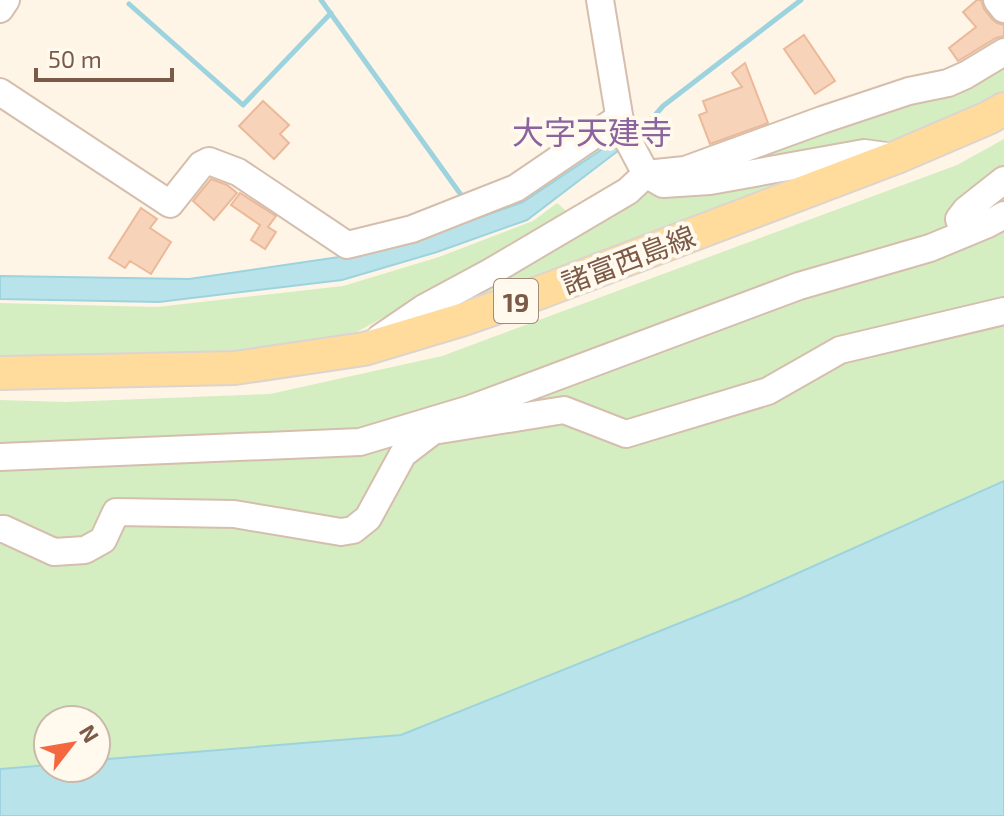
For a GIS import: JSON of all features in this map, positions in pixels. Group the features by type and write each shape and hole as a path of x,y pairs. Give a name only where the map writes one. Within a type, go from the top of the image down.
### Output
{"main road":[{"name":"諸富西島線","path":"0,373 235,368 364,349 541,292 897,157 1004,109"}],"street":[{"path":"0,9 6,0"},
{"path":"600,0 624,131 646,174 663,184 710,181 864,153 897,157"},
{"path":"997,0 1004,9"},
{"path":"364,349 424,308 628,191 646,174 685,170 909,91 948,83 1004,52"},
{"path":"0,92 170,204 201,165 209,161 238,172 347,245 412,229 516,188 624,131"},
{"path":"964,234 959,219 1004,180"},
{"path":"0,457 360,442 470,409 799,286 930,248 1004,215"},
{"path":"0,529 54,552 85,550 103,540 116,512 234,514 341,532 353,530 368,518 403,454 433,431 564,410 626,434 768,391 840,350 1004,311"}],"green space":[{"path":"1004,59 1004,95 910,140 693,172"},
{"path":"1004,139 1004,481 742,598 401,735 112,759 112,704 32,704 32,766 0,769 0,400 65,402 270,394 442,356 957,165"},
{"path":"843,165 435,311 649,191 709,193"},
{"path":"557,203 571,215 355,333 231,353 0,358 0,303 157,307 343,286 439,257 533,221"}],"water":[{"path":"649,118 652,125 527,220 437,252 342,280 159,302 0,299 0,276 189,279 346,256 419,239 523,202"},
{"path":"1004,481 1004,816 0,816 0,769 32,766 32,784 112,784 112,759 401,735 742,598"}],"building":[{"path":"981,0 992,19 1004,25 1004,36 958,61 949,48 976,27 963,12"},
{"path":"804,35 835,81 815,94 784,49"},
{"path":"745,63 768,123 710,144 699,115 707,112 703,101 742,87 732,73"},
{"path":"263,101 289,125 280,134 289,143 274,159 239,126"},
{"path":"211,179 237,193 214,220 193,201"},
{"path":"240,193 276,216 268,227 276,232 265,249 251,240 260,225 231,205"},
{"path":"141,208 157,219 150,228 171,242 151,274 130,261 125,268 109,258"}],"waterway":[{"path":"321,0 464,199"},
{"path":"650,121 663,106 801,0"},
{"path":"129,4 243,105 331,13"}],"district":[{"name":"大字天建寺","path":"592,131"}]}
